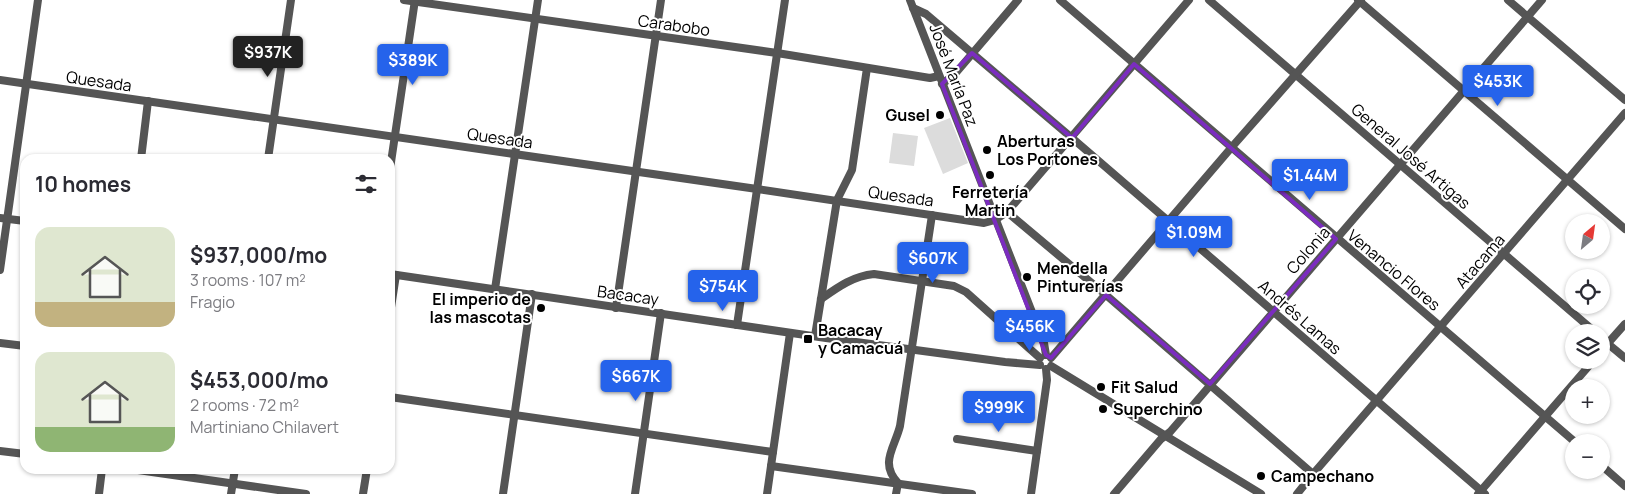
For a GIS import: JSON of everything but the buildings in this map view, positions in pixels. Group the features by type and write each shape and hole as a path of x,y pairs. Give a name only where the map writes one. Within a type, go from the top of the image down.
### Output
{"street":[{"path":"0,270 3,218 38,0"},
{"path":"269,154 291,0"},
{"name":"Carabobo","path":"404,0 777,53 930,78 939,76"},
{"path":"495,289 538,0"},
{"path":"616,308 661,0"},
{"path":"737,325 785,0"},
{"path":"942,84 949,80 1018,0"},
{"name":"Venancio Flores","path":"1060,0 1565,434"},
{"path":"995,220 1007,212 1189,0"},
{"name":"General José Artigas","path":"1208,0 1586,324"},
{"path":"1046,362 1360,0 1463,91 1625,229"},
{"path":"1508,0 1625,100"},
{"name":"Colonia","path":"1114,494 1542,0"},
{"path":"392,154 415,1"},
{"name":"Andrés Lamas","path":"912,4 1072,138 1481,493"},
{"name":"José María Paz","path":"912,4 1044,343 1047,380 1031,494"},
{"path":"815,336 837,200 852,170 867,68"},
{"name":"Quesada","path":"0,80 837,200 984,223 995,220"},
{"path":"142,154 148,101"},
{"name":"Atacama","path":"1297,494 1625,114"},
{"path":"1007,212 1313,474"},
{"path":"898,483 890,474 889,461 900,426 932,215"},
{"path":"3,218 20,220"},
{"name":"Bacacay","path":"395,274 912,350 1046,362"},
{"path":"821,299 849,280 874,274 960,288 1046,362 1261,494"},
{"path":"503,494 532,294"},
{"path":"635,494 660,314"},
{"path":"1610,341 1625,324"},
{"path":"767,494 790,333"},
{"path":"0,343 20,345"},
{"path":"1610,345 1625,358"},
{"path":"1481,493 1586,369"},
{"path":"395,398 773,452"},
{"path":"957,439 1037,451"},
{"path":"0,450 20,453"},
{"path":"771,466 972,494"},
{"path":"1610,473 1625,486"},
{"path":"98,494 101,474"},
{"path":"167,474 306,494"},
{"path":"231,494 234,474"},
{"path":"363,494 366,474"},
{"path":"896,494 898,483"}],"highlighted area":[{"path":"972,53 1072,138 1134,64 1336,239 1210,384 1106,295 1051,358 1046,355 942,84"}],"shaded area":[{"path":"950,118 968,163 943,174 924,128"},
{"path":"893,133 918,136 914,166 889,163"}],"place":[{"name":"Gusel","path":"940,115"},
{"name":"Aberturas Los Portones","path":"987,150"},
{"name":"Ferretería Martin","path":"990,175"},
{"name":"Mendella Pinturerías","path":"1027,277"},
{"name":"El imperio de las mascotas","path":"541,308"},
{"name":"Bacacay y Camacuá","path":"808,339"},
{"name":"Fit Salud","path":"1101,387"},
{"name":"Superchino","path":"1103,409"},
{"name":"Campechano","path":"1261,476"}]}
